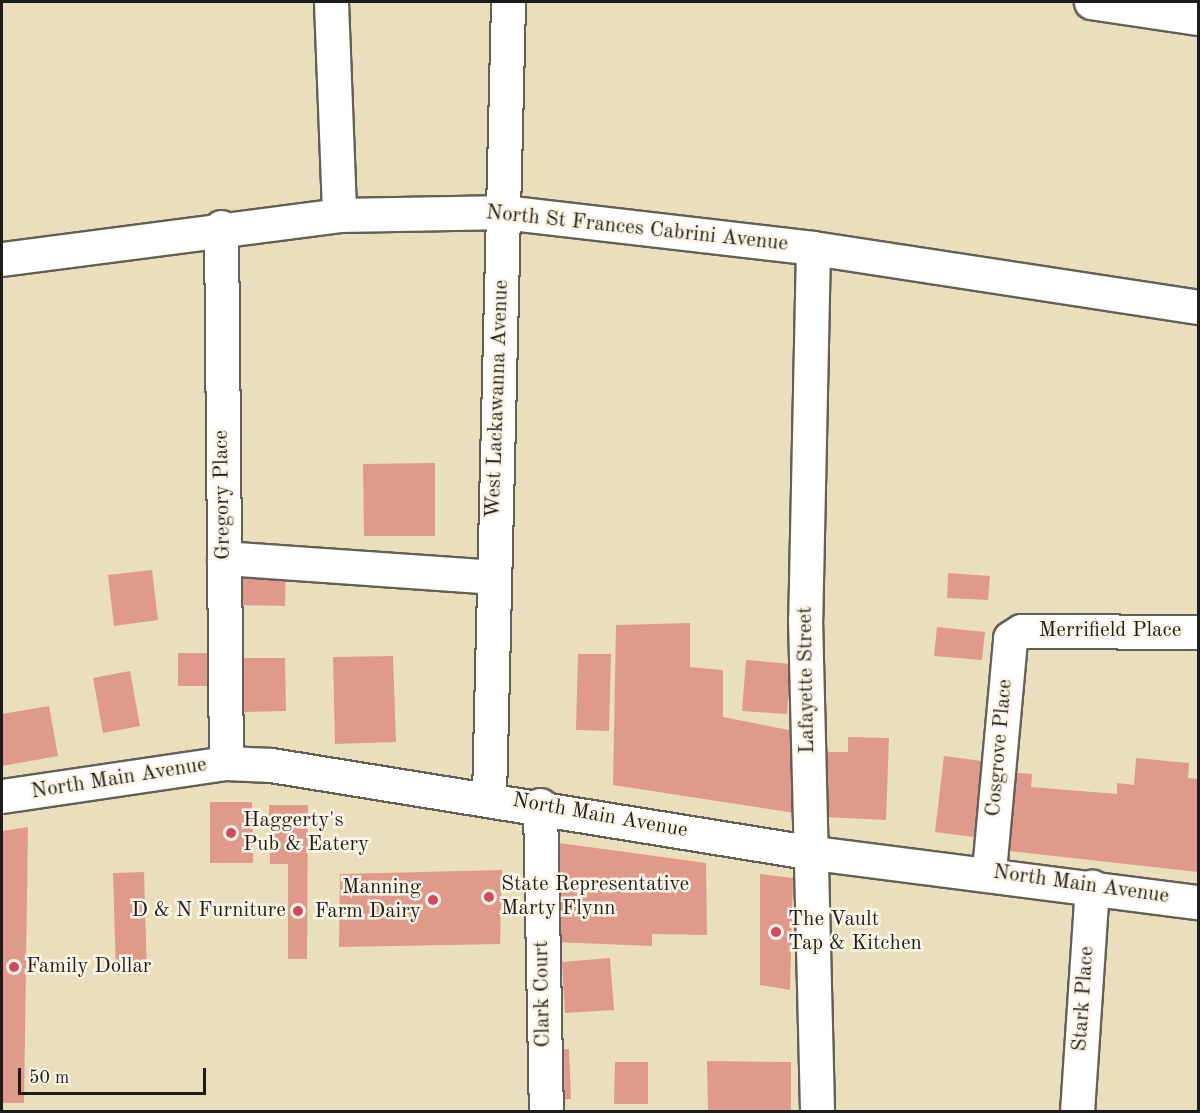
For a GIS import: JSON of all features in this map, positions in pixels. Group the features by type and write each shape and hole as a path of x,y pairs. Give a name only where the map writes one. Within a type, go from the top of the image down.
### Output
{"street":[{"path":"331,2 339,215"},
{"name":"West Lackawanna Avenue","path":"489,797 508,2"},
{"path":"1091,2 1198,18"},
{"name":"North St Frances Cabrini Avenue","path":"2,259 221,227 339,215 503,212 813,248 1198,307"},
{"name":"Gregory Place","path":"221,227 226,763"},
{"name":"Lafayette Street","path":"813,248 805,618 814,853 817,1112"},
{"path":"224,558 493,577"},
{"name":"Merrifield Place","path":"1021,631 1198,632"},
{"name":"Cosgrove Place","path":"989,872 1008,644 1021,631"},
{"name":"North Main Avenue","path":"2,796 226,763 489,797 814,853 989,872 1198,902"},
{"name":"Clark Court","path":"540,805 546,1112"},
{"name":"Stark Place","path":"1077,1112 1092,886"}],"building":[{"path":"435,463 435,536 364,536 363,464"},
{"path":"238,567 286,568 285,606 238,605"},
{"path":"152,570 158,620 114,626 108,575"},
{"path":"948,573 990,576 988,600 947,598"},
{"path":"690,623 690,667 723,670 723,717 794,731 795,813 613,785 616,625"},
{"path":"937,627 985,632 982,660 934,656"},
{"path":"178,653 216,653 216,686 178,686"},
{"path":"578,654 611,654 609,731 576,730"},
{"path":"393,656 396,742 335,744 333,657"},
{"path":"239,658 285,658 286,711 240,712"},
{"path":"746,660 791,664 787,714 742,711"},
{"path":"130,671 140,726 103,733 93,678"},
{"path":"49,706 58,756 2,766 2,714"},
{"path":"848,737 889,738 886,820 825,817 825,752 848,752"},
{"path":"944,756 990,762 981,838 935,832"},
{"path":"1136,758 1189,763 1188,778 1198,779 1198,872 1001,850 1007,772 1032,774 1031,787 1117,794 1117,783 1134,785"},
{"name":"Haggerty's Pub & Eatery","path":"210,802 252,802 253,863 210,863"},
{"name":"D & N Furniture","path":"269,805 308,805 307,959 288,959 288,864 270,864"},
{"name":"Family Dollar","path":"28,827 24,1103 2,1103 2,831"},
{"path":"552,842 706,863 707,935 652,934 652,946 554,942"},
{"path":"502,870 500,944 339,947 340,874"},
{"path":"144,872 147,975 116,975 113,873"},
{"name":"The Vault Tap & Kitchen","path":"760,874 793,878 790,990 760,985"},
{"path":"610,958 614,1010 565,1013 562,962"},
{"path":"569,1049 571,1099 549,1100 547,1051"},
{"path":"707,1061 791,1062 791,1112 708,1110"},
{"path":"615,1062 648,1062 648,1104 614,1104"}],"place":[{"name":"Haggerty's Pub & Eatery","path":"231,833"},
{"name":"State Representative Marty Flynn","path":"489,897"},
{"name":"Manning Farm Dairy","path":"433,900"},
{"name":"D & N Furniture","path":"298,911"},
{"name":"The Vault Tap & Kitchen","path":"776,932"},
{"name":"Family Dollar","path":"14,967"}]}
